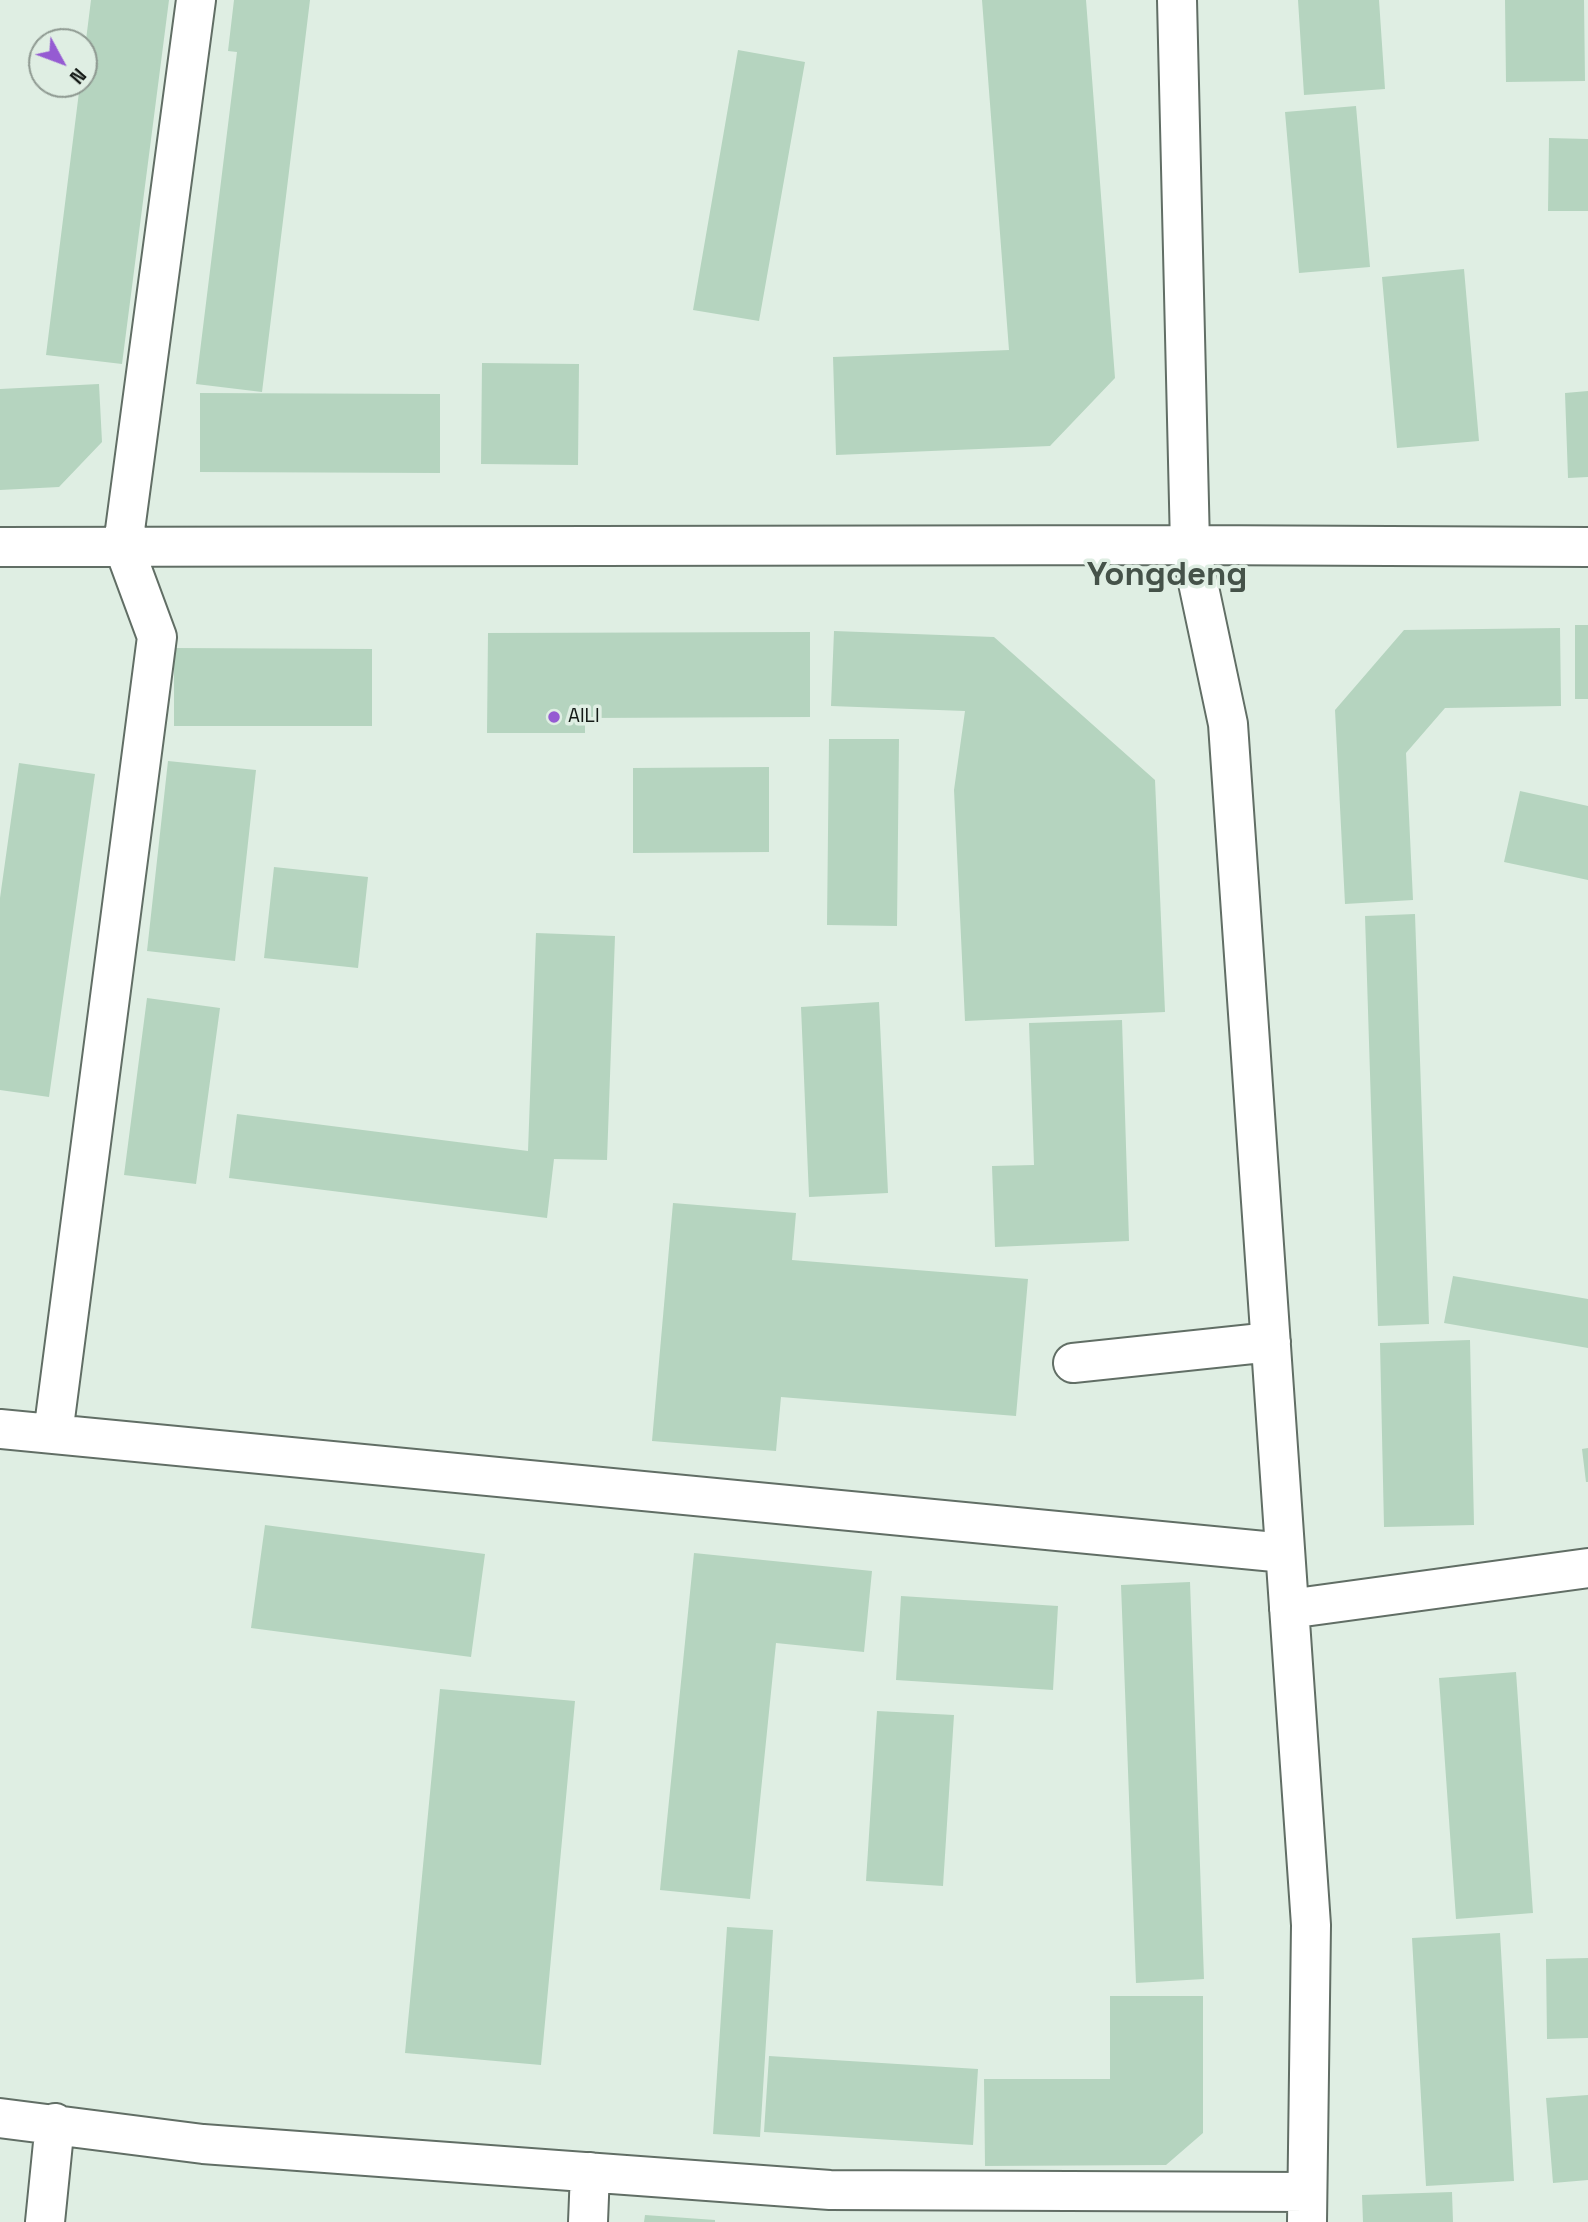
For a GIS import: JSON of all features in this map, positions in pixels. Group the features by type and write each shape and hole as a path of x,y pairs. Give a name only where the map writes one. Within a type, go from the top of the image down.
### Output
{"street":[{"path":"52,1434 157,637 123,545 196,0"},
{"path":"0,2118 203,2144 830,2190 1307,2207 1311,1925 1228,724 1190,545 1177,0"},
{"path":"0,547 1588,547"},
{"path":"1073,1363 1271,1342"},
{"path":"0,1429 1285,1553"},
{"path":"1289,1609 1588,1568"},
{"path":"45,2222 55,2123"},
{"path":"588,2222 590,2172"}],"building":[{"path":"91,0 169,0 122,364 46,355 78,98 98,98 98,28 88,28"},
{"path":"234,0 310,0 262,392 196,384 237,52 228,51"},
{"path":"982,0 1086,0 1115,378 1050,446 836,455 833,357 1009,350"},
{"path":"1298,0 1379,0 1385,89 1304,95"},
{"path":"1505,0 1584,0 1585,81 1506,82"},
{"path":"738,50 805,62 759,321 693,310"},
{"path":"1356,106 1370,267 1299,273 1285,112"},
{"path":"1549,138 1588,139 1588,211 1548,211"},
{"path":"1464,269 1479,441 1397,448 1382,277"},
{"path":"482,363 579,364 578,465 481,464"},
{"path":"99,384 102,442 59,487 0,490 0,389"},
{"path":"1588,391 1588,477 1568,478 1565,393"},
{"path":"200,393 440,394 440,473 200,472"},
{"path":"1575,625 1588,625 1588,699 1575,699"},
{"path":"1560,628 1561,706 1445,708 1406,753 1413,900 1345,904 1335,710 1404,630"},
{"path":"834,631 994,637 1155,780 1165,1012 965,1021 954,790 965,711 831,706"},
{"path":"810,632 810,717 585,718 585,733 487,733 488,633"},
{"path":"174,648 372,649 372,726 174,726"},
{"path":"829,739 899,739 897,926 827,925"},
{"path":"168,761 256,770 235,961 147,951"},
{"path":"19,763 95,774 49,1097 0,1090 0,898"},
{"path":"769,767 769,852 633,853 633,768"},
{"path":"1520,791 1588,806 1588,880 1504,862"},
{"path":"274,867 368,877 358,968 264,958"},
{"path":"1415,914 1429,1324 1378,1326 1365,916"},
{"path":"536,933 615,936 607,1160 554,1159 547,1218 229,1178 237,1114 528,1151"},
{"path":"147,998 220,1008 196,1184 124,1175"},
{"path":"879,1002 888,1193 809,1197 801,1007"},
{"path":"1122,1020 1129,1241 995,1247 992,1166 1034,1165 1029,1023"},
{"path":"673,1203 796,1213 792,1260 1028,1279 1016,1416 781,1397 776,1451 652,1441"},
{"path":"1453,1276 1588,1299 1588,1348 1444,1323"},
{"path":"1470,1340 1474,1525 1384,1527 1380,1343"},
{"path":"1588,1448 1588,1482 1586,1482 1582,1449"},
{"path":"265,1525 485,1554 471,1657 251,1628"},
{"path":"694,1553 872,1571 864,1652 776,1643 750,1899 660,1890"},
{"path":"1190,1582 1204,1979 1136,1983 1121,1585"},
{"path":"901,1596 1058,1606 1053,1690 896,1680"},
{"path":"1516,1672 1533,1913 1456,1919 1439,1678"},
{"path":"440,1689 575,1701 541,2065 405,2053"},
{"path":"877,1711 954,1715 943,1886 866,1881"},
{"path":"727,1927 773,1930 760,2137 713,2134"},
{"path":"1500,1933 1514,2181 1426,2186 1412,1938"},
{"path":"1588,1958 1588,2038 1547,2039 1546,1959"},
{"path":"1110,1996 1203,1996 1203,2133 1166,2165 985,2166 984,2079 1110,2079"},
{"path":"769,2056 978,2069 973,2145 764,2132"},
{"path":"1588,2095 1588,2180 1553,2183 1546,2098"},
{"path":"1452,2192 1453,2222 1363,2222 1362,2195"},
{"path":"645,2215 715,2220 715,2222 644,2222"}],"place":[{"name":"AILI","path":"554,717"}],"district":[{"name":"Yongdeng","path":"1167,576"}]}
